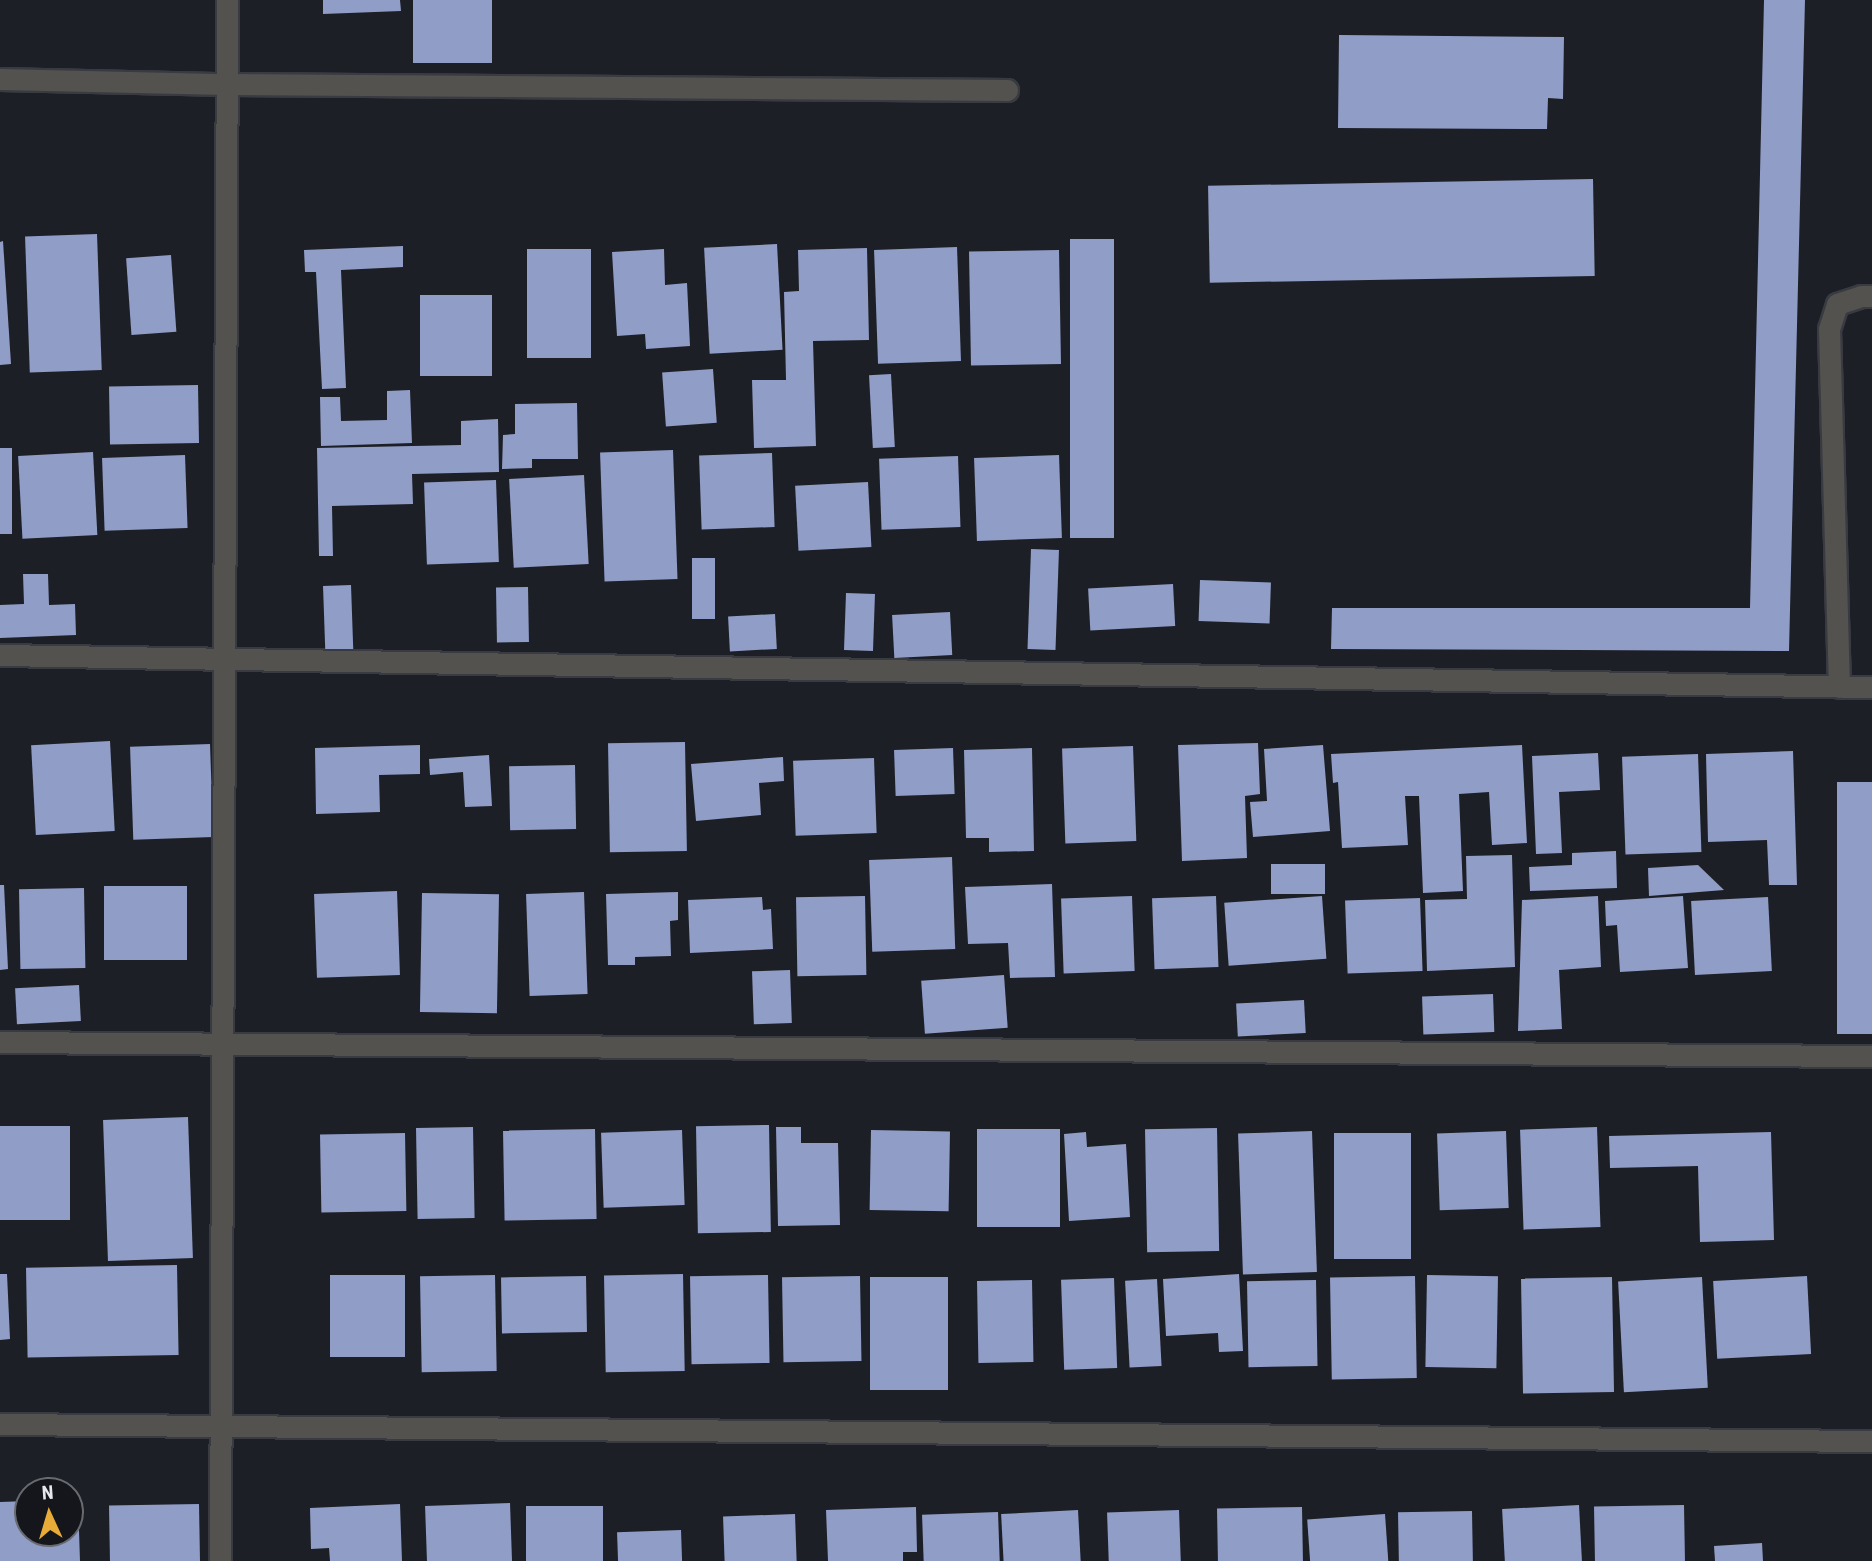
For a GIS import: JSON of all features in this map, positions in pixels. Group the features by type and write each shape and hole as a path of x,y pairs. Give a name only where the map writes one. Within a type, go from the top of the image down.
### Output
{"street":[{"path":"220,1561 227,0"},
{"path":"0,79 226,84 1007,90"},
{"path":"1839,687 1829,329 1837,304 1861,296 1872,296"},
{"path":"0,655 223,656 1872,687"},
{"path":"0,1042 1872,1056"},
{"path":"0,1424 1872,1441"}],"building":[{"path":"323,0 400,0 401,11 323,14"},
{"path":"413,0 492,0 492,63 413,63"},
{"path":"1764,0 1805,0 1789,651 1331,649 1332,608 1750,608"},
{"path":"1339,35 1564,37 1563,99 1548,98 1547,129 1338,128"},
{"path":"1593,179 1595,276 1210,283 1208,186"},
{"path":"97,234 102,370 30,372 25,237"},
{"path":"1070,239 1114,239 1114,538 1070,538"},
{"path":"3,241 11,364 0,365 0,242"},
{"path":"777,244 783,350 710,354 704,248"},
{"path":"403,246 403,267 341,270 346,388 322,389 316,272 305,272 304,250"},
{"path":"957,247 961,361 878,364 874,250"},
{"path":"867,248 869,340 813,341 816,446 754,448 752,380 786,380 784,292 799,291 798,250"},
{"path":"527,249 591,249 591,358 527,358"},
{"path":"664,249 665,285 687,283 690,346 646,349 645,334 617,336 612,252"},
{"path":"1059,250 1061,364 971,366 969,252"},
{"path":"171,255 176,332 131,335 126,258"},
{"path":"420,295 492,295 492,376 420,376"},
{"path":"713,369 717,423 666,426 662,373"},
{"path":"891,374 895,447 873,448 869,375"},
{"path":"198,385 199,443 110,445 109,387"},
{"path":"410,390 412,443 321,446 320,397 340,397 341,421 387,420 387,391"},
{"path":"577,403 578,459 532,459 532,468 502,469 503,435 515,434 515,404"},
{"path":"498,419 499,472 412,474 413,504 332,506 333,556 319,556 317,448 461,445 461,421"},
{"path":"0,448 12,448 12,534 0,534"},
{"path":"673,450 678,579 605,581 600,453"},
{"path":"93,452 97,535 22,539 18,456"},
{"path":"772,453 775,527 702,530 699,456"},
{"path":"185,455 188,528 105,531 102,458"},
{"path":"1059,455 1062,538 977,541 974,458"},
{"path":"958,456 960,527 882,530 879,459"},
{"path":"584,475 589,564 514,568 509,479"},
{"path":"496,480 499,562 427,564 424,483"},
{"path":"868,482 871,547 799,551 795,486"},
{"path":"1031,549 1059,550 1055,650 1028,649"},
{"path":"692,558 715,558 715,619 692,619"},
{"path":"23,574 48,574 49,605 75,604 76,635 0,638 0,605 24,604"},
{"path":"1200,580 1271,582 1270,623 1199,621"},
{"path":"1173,584 1175,626 1090,630 1088,588"},
{"path":"351,585 353,650 325,651 323,586"},
{"path":"528,587 529,642 497,643 496,588"},
{"path":"846,593 875,594 873,651 844,650"},
{"path":"950,612 952,655 894,658 892,615"},
{"path":"775,614 777,649 730,651 728,616"},
{"path":"110,741 115,831 36,835 31,745"},
{"path":"685,742 687,851 610,852 608,743"},
{"path":"1258,743 1260,794 1245,796 1247,858 1182,861 1178,745"},
{"path":"210,744 213,837 133,840 130,747"},
{"path":"420,745 420,774 379,775 380,812 316,814 315,748"},
{"path":"1323,745 1330,831 1253,837 1250,802 1267,801 1264,749"},
{"path":"1522,745 1527,843 1492,845 1489,792 1459,794 1463,891 1423,893 1419,796 1405,796 1408,845 1342,848 1338,782 1333,783 1331,754"},
{"path":"1133,746 1136,841 1065,843 1062,748"},
{"path":"953,748 955,794 896,796 894,750"},
{"path":"1032,748 1034,851 989,852 989,838 966,838 964,750"},
{"path":"1793,751 1797,885 1769,885 1767,840 1708,842 1706,754"},
{"path":"1598,753 1600,790 1559,792 1562,853 1536,854 1532,756"},
{"path":"1698,754 1701,852 1625,855 1622,757"},
{"path":"489,755 492,806 465,807 463,772 430,775 429,759"},
{"path":"783,757 784,781 759,783 761,815 696,821 691,764"},
{"path":"874,758 877,833 796,836 793,761"},
{"path":"575,765 576,829 510,830 509,766"},
{"path":"1837,782 1872,782 1872,1034 1837,1034"},
{"path":"1616,851 1617,888 1530,891 1529,867 1572,865 1572,853"},
{"path":"1512,855 1515,967 1427,971 1425,900 1467,899 1466,856"},
{"path":"952,857 955,949 872,952 869,860"},
{"path":"1271,864 1325,864 1325,894 1271,894"},
{"path":"1698,865 1724,890 1649,896 1648,868"},
{"path":"1052,884 1055,977 1010,978 1008,943 968,944 965,887"},
{"path":"0,885 4,885 8,969 0,970"},
{"path":"104,886 187,886 187,960 104,960"},
{"path":"84,888 85,968 20,969 19,889"},
{"path":"397,891 400,975 317,978 314,894"},
{"path":"584,892 588,994 530,996 526,894"},
{"path":"678,892 678,920 670,921 671,956 635,957 635,965 608,965 606,894"},
{"path":"422,893 499,894 497,1013 420,1012"},
{"path":"865,896 866,975 797,976 796,897"},
{"path":"1132,896 1135,971 1064,973 1061,898"},
{"path":"1216,896 1218,967 1155,969 1152,898"},
{"path":"1322,896 1326,959 1229,966 1224,903"},
{"path":"1598,896 1601,967 1559,970 1562,1029 1518,1031 1522,900"},
{"path":"1683,896 1688,968 1620,972 1617,925 1606,926 1605,901"},
{"path":"762,897 763,910 771,909 773,949 690,953 688,900"},
{"path":"1768,897 1772,971 1695,975 1691,901"},
{"path":"1420,898 1423,971 1348,974 1345,901"},
{"path":"790,970 792,1023 754,1024 752,971"},
{"path":"1004,975 1008,1028 925,1034 921,981"},
{"path":"79,985 81,1021 17,1024 15,988"},
{"path":"1493,994 1494,1032 1423,1034 1422,996"},
{"path":"1304,1000 1306,1033 1238,1037 1236,1004"},
{"path":"188,1117 193,1258 108,1261 103,1120"},
{"path":"769,1125 771,1232 698,1233 696,1126"},
{"path":"0,1126 70,1126 70,1220 0,1220"},
{"path":"473,1127 475,1218 418,1219 416,1128"},
{"path":"776,1127 801,1127 801,1143 838,1143 840,1225 778,1226"},
{"path":"1597,1127 1600,1227 1524,1230 1520,1130"},
{"path":"1217,1128 1219,1251 1147,1252 1145,1129"},
{"path":"595,1129 597,1219 505,1221 503,1131"},
{"path":"977,1129 1060,1129 1060,1227 977,1227"},
{"path":"682,1130 685,1205 604,1208 601,1133"},
{"path":"871,1130 950,1131 949,1211 870,1210"},
{"path":"1312,1131 1317,1272 1243,1274 1238,1134"},
{"path":"1506,1131 1509,1208 1440,1210 1437,1133"},
{"path":"1086,1132 1087,1147 1126,1144 1130,1217 1069,1221 1064,1134"},
{"path":"1771,1132 1774,1240 1700,1242 1698,1166 1610,1168 1609,1136"},
{"path":"405,1133 406,1211 321,1212 320,1134"},
{"path":"1334,1133 1411,1133 1411,1259 1334,1259"},
{"path":"177,1265 179,1355 28,1358 26,1268"},
{"path":"0,1274 7,1274 10,1339 0,1340"},
{"path":"683,1274 685,1371 606,1372 604,1275"},
{"path":"1239,1274 1243,1351 1219,1352 1218,1333 1166,1336 1163,1279"},
{"path":"330,1275 405,1275 405,1357 330,1357"},
{"path":"495,1275 497,1371 422,1372 420,1276"},
{"path":"768,1275 770,1363 692,1364 690,1276"},
{"path":"1427,1275 1498,1276 1496,1368 1425,1367"},
{"path":"586,1276 587,1332 502,1333 501,1277"},
{"path":"860,1276 861,1361 783,1362 782,1277"},
{"path":"1415,1276 1417,1378 1332,1379 1330,1277"},
{"path":"1807,1276 1811,1354 1717,1359 1713,1281"},
{"path":"870,1277 948,1277 948,1390 870,1390"},
{"path":"1612,1277 1614,1392 1523,1394 1521,1279"},
{"path":"1702,1277 1708,1388 1624,1392 1618,1281"},
{"path":"1114,1278 1117,1368 1064,1370 1061,1280"},
{"path":"1157,1279 1162,1366 1130,1368 1125,1281"},
{"path":"1032,1280 1033,1362 978,1363 977,1281"},
{"path":"1316,1280 1318,1366 1249,1367 1247,1281"},
{"path":"0,1502 14,1502 14,1547 80,1547 80,1561 0,1561"},
{"path":"510,1503 512,1561 427,1561 425,1506"},
{"path":"199,1504 200,1561 110,1561 109,1506"},
{"path":"400,1504 402,1561 330,1561 329,1548 311,1549 310,1508"},
{"path":"1579,1505 1582,1561 1505,1561 1502,1509"},
{"path":"1684,1505 1685,1561 1595,1561 1594,1507"},
{"path":"526,1506 603,1506 603,1561 526,1561"},
{"path":"916,1507 917,1552 903,1552 903,1561 828,1561 826,1510"},
{"path":"1302,1507 1303,1561 1218,1561 1217,1508"},
{"path":"1078,1510 1081,1561 1004,1561 1001,1514"},
{"path":"1179,1510 1181,1561 1109,1561 1107,1513"},
{"path":"1472,1511 1473,1561 1399,1561 1398,1512"},
{"path":"998,1512 1000,1561 924,1561 922,1515"},
{"path":"795,1514 797,1561 725,1561 723,1517"},
{"path":"1385,1514 1388,1561 1310,1561 1307,1519"},
{"path":"681,1530 682,1561 618,1561 617,1532"},
{"path":"1762,1543 1763,1561 1715,1561 1714,1546"}]}
